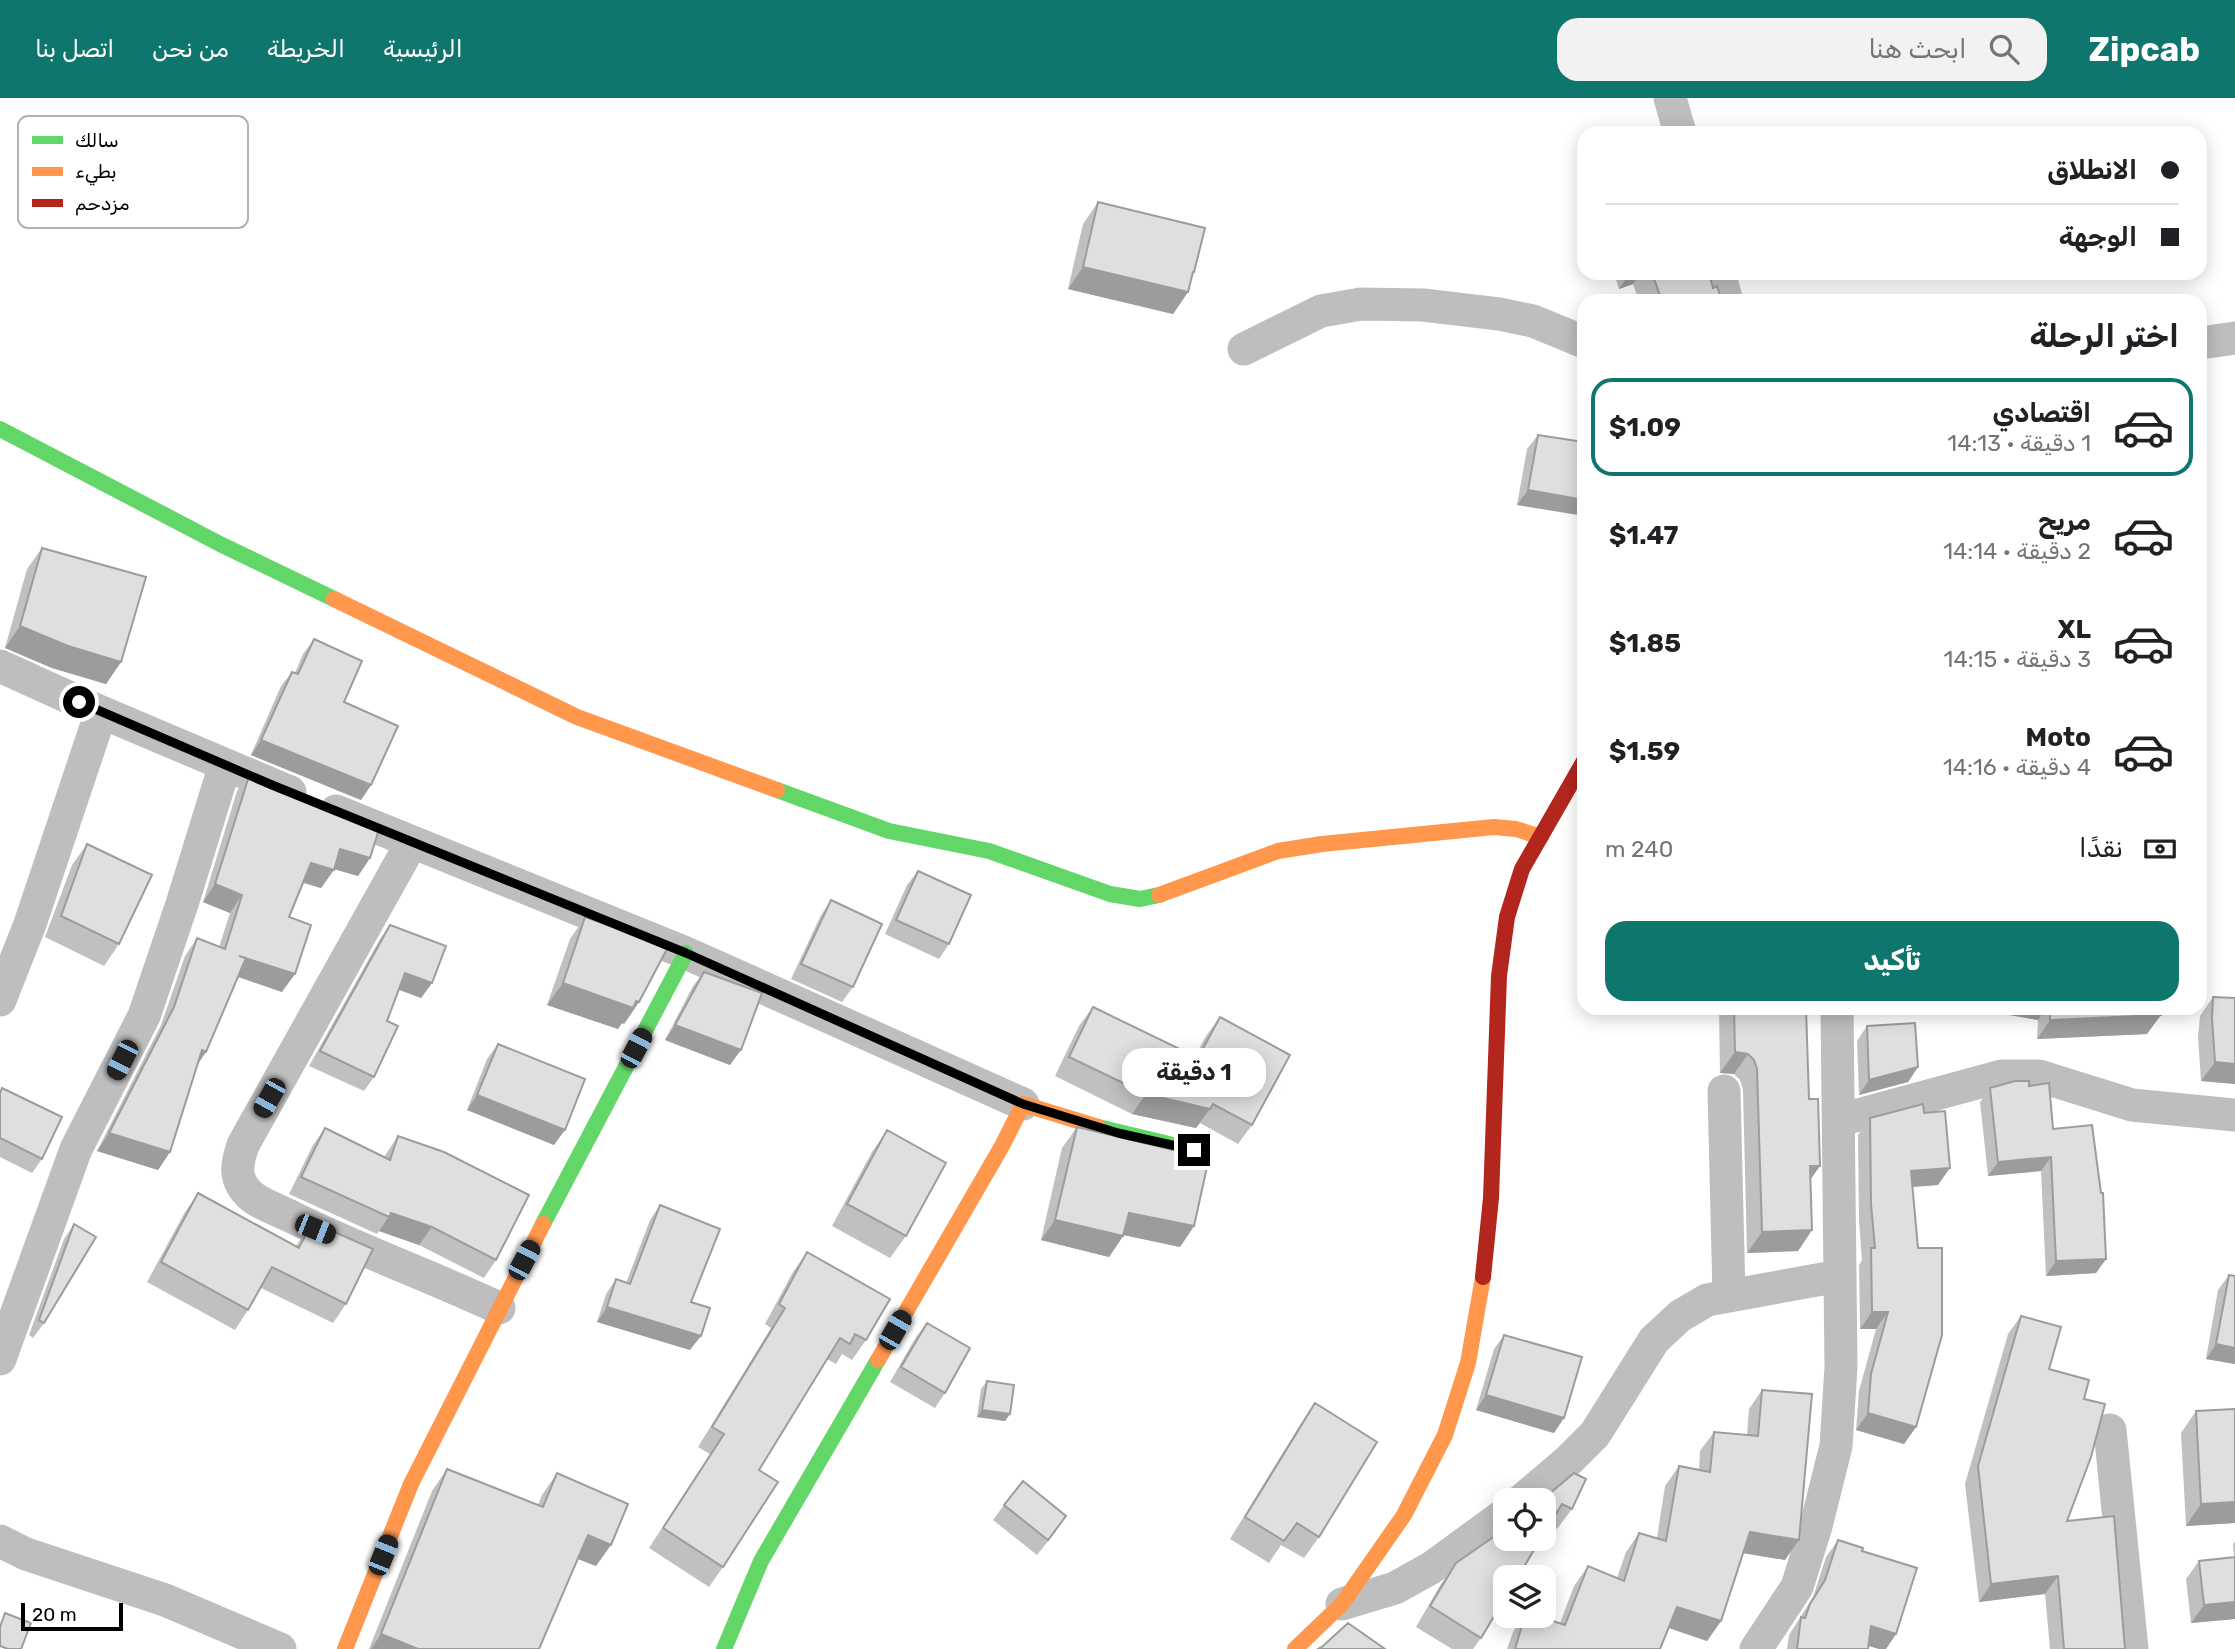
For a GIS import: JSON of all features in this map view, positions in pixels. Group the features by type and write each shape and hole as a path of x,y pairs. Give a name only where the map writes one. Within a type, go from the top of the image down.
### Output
{"street":[{"path":"1670,98 1678,126"},
{"path":"1244,349 1321,311 1362,303 1423,305 1499,314 1533,321 1577,339"},
{"path":"2207,343 2235,338"},
{"path":"0,429 220,544 577,717 889,831 989,851 1110,894 1140,899 1167,893 1278,851 1322,844 1494,827 1516,829 1541,836"},
{"path":"0,666 225,765 686,953 1023,1104 1118,1133 1194,1150"},
{"path":"0,1000 30,924 100,712"},
{"path":"0,1359 76,1149 144,1016 225,765"},
{"path":"1295,1649 1342,1604 1404,1515 1445,1435 1468,1363 1482,1290 1490,1211 1498,989 1507,916 1522,869 1577,773"},
{"path":"412,842 243,1145 236,1166 240,1182 250,1196 315,1229 424,1273 499,1308"},
{"path":"345,1649 411,1484 499,1308 686,953"},
{"path":"1756,1649 1797,1587 1836,1446 1841,1367 1838,1015"},
{"path":"1840,1120 2002,1076 2039,1076 2132,1105 2235,1115"},
{"path":"1724,1091 1729,1295"},
{"path":"724,1649 761,1561 1002,1146 1023,1104"},
{"path":"1536,1488 1595,1434 1654,1339 1680,1316 1707,1300 1839,1276"},
{"path":"2110,1430 2132,1649"},
{"path":"1342,1604 1395,1588 1431,1568 1493,1523"},
{"path":"0,1541 26,1554 165,1600 280,1649"}],"building":[{"path":"1098,202 1205,228 1188,292 1083,267"},
{"path":"1654,280 1711,280 1713,288 1717,286 1720,294 1660,294"},
{"path":"1538,435 1577,441 1577,499 1528,490"},
{"path":"42,548 146,577 121,662 68,646 20,626"},
{"path":"314,639 362,661 344,702 398,726 371,785 261,740 292,672 298,674"},
{"path":"250,773 380,826 370,858 340,849 334,870 311,863 289,917 311,925 295,974 246,958 206,1052 202,1050 170,1152 109,1133 174,1007 197,938 225,949 242,895 215,884"},
{"path":"87,844 152,875 119,944 61,916"},
{"path":"918,871 971,895 949,944 896,920"},
{"path":"831,900 882,924 853,987 801,964"},
{"path":"585,917 656,942 655,944 667,949 639,1002 636,1001 633,1008 563,983"},
{"path":"390,925 446,946 432,983 405,973 387,1021 398,1026 374,1077 320,1051"},
{"path":"704,972 762,993 741,1050 675,1025"},
{"path":"2213,997 2235,998 2235,1064 2215,1062"},
{"path":"1093,1007 1198,1058 1220,1017 1290,1055 1252,1125 1213,1104 1210,1109 1146,1094 1069,1057"},
{"path":"1734,1015 1806,1015 1809,1099 1818,1099 1820,1166 1810,1166 1812,1230 1762,1232 1757,1069 1748,1054 1735,1052"},
{"path":"2050,1015 2161,1015 2050,1020"},
{"path":"1915,1023 1918,1067 1869,1080 1867,1026"},
{"path":"498,1044 585,1079 565,1130 477,1095"},
{"path":"2015,1081 2029,1081 2029,1086 2049,1083 2053,1129 2092,1125 2103,1193 2106,1259 2056,1261 2051,1157 1998,1162 1990,1088"},
{"path":"2,1088 62,1117 42,1159 0,1138"},
{"path":"1923,1104 1924,1113 1945,1111 1950,1168 1911,1171 1918,1248 1942,1248 1942,1335 1916,1427 1868,1413 1871,1374 1888,1312 1872,1312 1871,1248 1875,1248 1871,1204 1870,1118"},
{"path":"1077,1127 1186,1153 1181,1162 1207,1167 1194,1226 1129,1213 1123,1236 1055,1220"},
{"path":"325,1128 390,1160 398,1136 444,1152 529,1195 496,1260 432,1227 391,1213 389,1217 301,1177"},
{"path":"887,1130 946,1163 906,1236 847,1204"},
{"path":"198,1193 299,1248 312,1222 373,1249 346,1304 272,1267 248,1310 161,1262"},
{"path":"660,1205 720,1229 691,1302 710,1308 701,1336 607,1307 616,1279 630,1284"},
{"path":"74,1224 96,1237 44,1323 39,1320"},
{"path":"807,1252 890,1299 866,1340 855,1334 850,1344 840,1338 759,1470 778,1482 723,1567 663,1528 724,1434 712,1427 785,1308 779,1304"},
{"path":"2229,1275 2235,1276 2235,1348 2216,1344"},
{"path":"2021,1316 2061,1327 2049,1369 2089,1380 2084,1399 2105,1404 2091,1457 2067,1521 2114,1516 2125,1649 2064,1649 2058,1576 1991,1584 1978,1466"},
{"path":"927,1323 970,1348 945,1393 901,1367"},
{"path":"1504,1335 1582,1357 1564,1418 1486,1395"},
{"path":"987,1381 1014,1385 1010,1414 982,1410"},
{"path":"1762,1390 1812,1394 1799,1540 1750,1532 1721,1621 1677,1607 1660,1649 1515,1649 1521,1628 1556,1628 1556,1622 1565,1625 1588,1566 1624,1581 1639,1533 1666,1541 1679,1466 1710,1472 1714,1432 1758,1436"},
{"path":"1315,1403 1377,1442 1319,1537 1297,1523 1284,1541 1245,1517"},
{"path":"2235,1409 2235,1502 2201,1504 2196,1411"},
{"path":"447,1469 543,1507 557,1473 628,1504 611,1545 588,1535 539,1649 418,1649 381,1634"},
{"path":"1574,1473 1586,1479 1572,1509 1562,1504 1556,1514 1556,1488"},
{"path":"1023,1481 1066,1516 1048,1540 1004,1505"},
{"path":"1493,1537 1493,1551 1533,1551 1525,1565 1493,1565 1493,1618 1481,1638 1430,1606 1456,1563"},
{"path":"1838,1540 1863,1548 1862,1551 1917,1568 1896,1634 1871,1626 1868,1649 1797,1649 1801,1617 1805,1618 1825,1580"},
{"path":"2235,1557 2235,1602 2204,1605 2199,1561"},
{"path":"5,1613 31,1623 21,1649 0,1646 0,1627"},
{"path":"1348,1623 1385,1649 1318,1649"}],"traffic: fast":[{"path":"0,429 220,544 334,599"},
{"path":"777,790 889,831 989,851 1110,894 1140,899 1159,895"},
{"path":"543,1224 686,953"},
{"path":"1098,1127 1194,1150"},
{"path":"724,1649 761,1561 878,1360"}],"traffic: slow":[{"path":"334,599 577,717 777,790"},
{"path":"1159,895 1278,851 1322,844 1494,827 1516,829 1541,837"},
{"path":"878,1360 1002,1146 1023,1104 1098,1127"},
{"path":"345,1649 411,1484 543,1224"},
{"path":"1295,1649 1342,1604 1404,1515 1445,1435 1468,1363 1483,1277"}],"traffic: jam":[{"path":"1483,1277 1491,1198 1499,976 1507,917 1522,869 1577,773"}],"route":[{"path":"79,702 272,785 686,953 1023,1104 1118,1133 1194,1150"}]}
